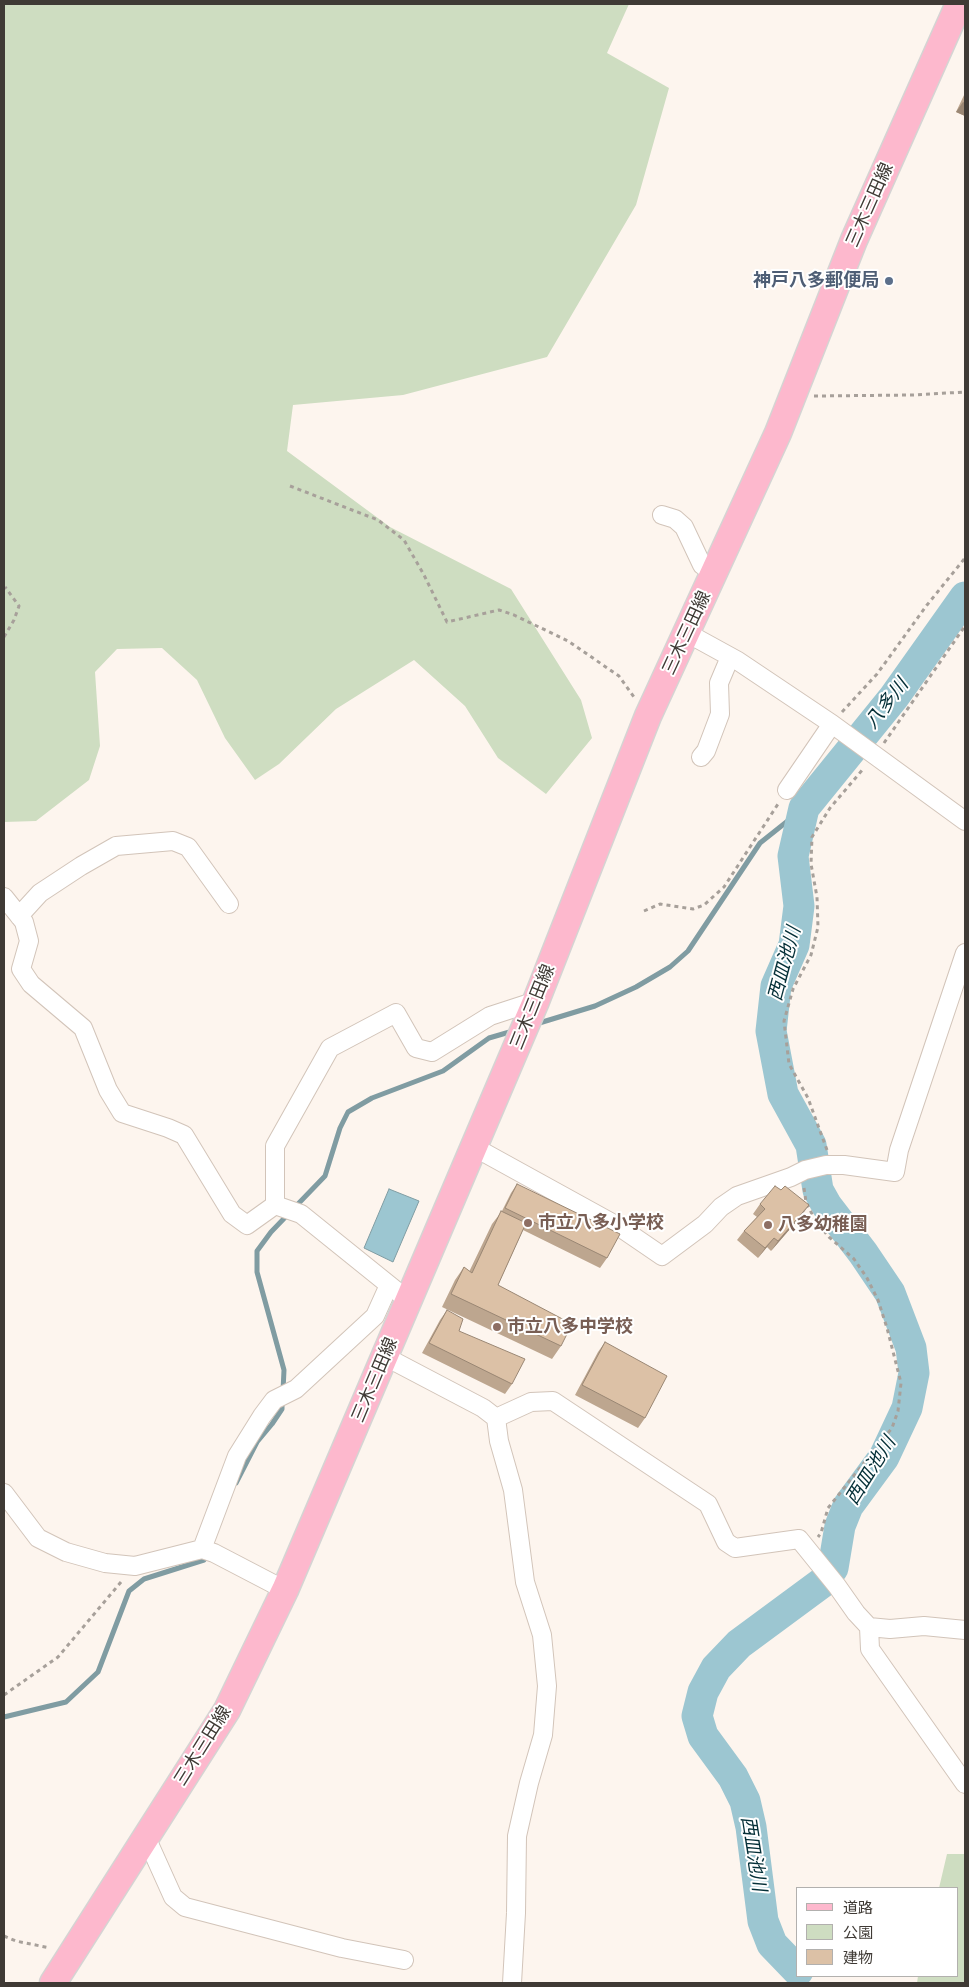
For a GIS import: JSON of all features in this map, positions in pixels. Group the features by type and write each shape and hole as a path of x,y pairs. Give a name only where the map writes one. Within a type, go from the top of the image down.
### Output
{"main road":[{"name":"三木三田線","path":"53,1983 227,1710 285,1590 530,1015 648,716 778,433 854,240 959,4"}],"street":[{"path":"662,515 675,519 684,527 702,565 714,574"},
{"path":"687,633 730,657 836,727 965,821"},
{"path":"701,757 706,751 720,714 719,683 730,657"},
{"path":"787,790 836,727"},
{"path":"19,916 40,893 116,846 173,841 188,848 229,904"},
{"path":"4,897 24,922 29,941 21,969 31,984 83,1028 108,1090 122,1113 184,1135 232,1214 247,1224 275,1205"},
{"path":"474,1147 622,1228 662,1256 705,1224 721,1207 737,1196 803,1171 829,1165 844,1165 895,1172 899,1150 965,953"},
{"path":"275,1205 275,1146 330,1048 396,1012 416,1048 432,1052 490,1016 530,1015"},
{"path":"275,1205 301,1214 409,1301"},
{"path":"202,1549 236,1456 262,1416 274,1400 296,1389 375,1316 390,1285"},
{"path":"384,1356 483,1408 496,1418 513,1490 525,1582 542,1635 547,1686 543,1735 517,1836 516,1914 512,1983"},
{"path":"496,1418 530,1402 553,1401 708,1504 726,1542 736,1548 799,1539 869,1627 870,1649 965,1784"},
{"path":"4,1493 38,1538 66,1552 105,1563 135,1566 202,1549 285,1590"},
{"path":"869,1627 890,1629 924,1626 965,1630"},
{"path":"146,1837 173,1897 185,1907 342,1948 404,1960"}],"path":[{"path":"794,392 817,396 913,395 965,392"},
{"path":"290,486 378,520 404,540 447,622 498,610 514,615 568,641 619,676 648,716"},
{"path":"836,727 927,605 965,558"},
{"path":"4,637 14,620 19,606 5,587"},
{"path":"829,1165 825,1140 808,1098 788,1064 784,1021 794,989 811,955 818,927 817,897 811,864 812,837 830,808 873,753 965,626"},
{"path":"644,911 660,904 694,909 704,906 724,887 787,790"},
{"path":"803,1171 806,1202 815,1220 828,1237 854,1259 867,1278 878,1300 901,1383 898,1411 892,1428 828,1508 821,1533 808,1550"},
{"path":"4,1695 58,1657 135,1566"},
{"path":"4,1936 16,1941 72,1953"}],"green space":[{"path":"4,4 629,4 607,53 669,88 636,205 547,357 403,395 293,405 287,451 390,527 511,589 581,700 592,738 546,794 498,758 465,706 414,660 336,709 279,764 255,780 225,738 197,680 162,648 117,649 95,672 100,746 89,780 36,821 4,822"},
{"path":"947,1854 965,1854 965,1983 917,1983 918,1977 959,1977 959,1887 939,1887"}],"water":[{"path":"389,1189 419,1201 393,1262 364,1248"}],"building":[{"path":"517,1184 620,1234 607,1258 505,1208"},
{"path":"775,1186 781,1190 785,1186 809,1205 778,1241 774,1238 765,1248 744,1231 765,1209 760,1204"},
{"path":"501,1211 526,1223 498,1285 572,1324 561,1346 451,1294 464,1267 472,1273"},
{"path":"447,1310 463,1319 459,1331 525,1359 512,1384 429,1343"},
{"path":"605,1342 667,1376 645,1418 582,1385"}],"waterway":[{"name":"西皿池川","path":"796,1969 772,1944 763,1921 751,1827 745,1801 733,1777 703,1736 697,1716 703,1692 716,1668 739,1644 823,1582 833,1568 840,1526 848,1506 884,1457 907,1408 914,1373 911,1348 890,1293 863,1253 827,1206 818,1190 811,1145 783,1094 771,1031 776,986 794,945 799,906 793,856 804,808 894,697 965,597"},
{"path":"536,1024 595,1006 636,987 670,967 688,951 760,843 804,808"},
{"path":"283,1391 284,1370 257,1272 257,1251 271,1232 325,1176 340,1128 348,1112 372,1098 443,1071 489,1038 513,1031"},
{"path":"236,1483 257,1442 282,1409 282,1400"},
{"path":"4,1717 66,1702 98,1672 129,1591 144,1579 204,1560 208,1553"}],"place":[{"name":"神戸八多郵便局","path":"889,281"},
{"name":"市立八多小学校","path":"528,1223"},
{"name":"八多幼稚園","path":"768,1225"},
{"name":"市立八多中学校","path":"497,1327"}],"water label":[{"name":"八多川","path":"887,704"}]}
